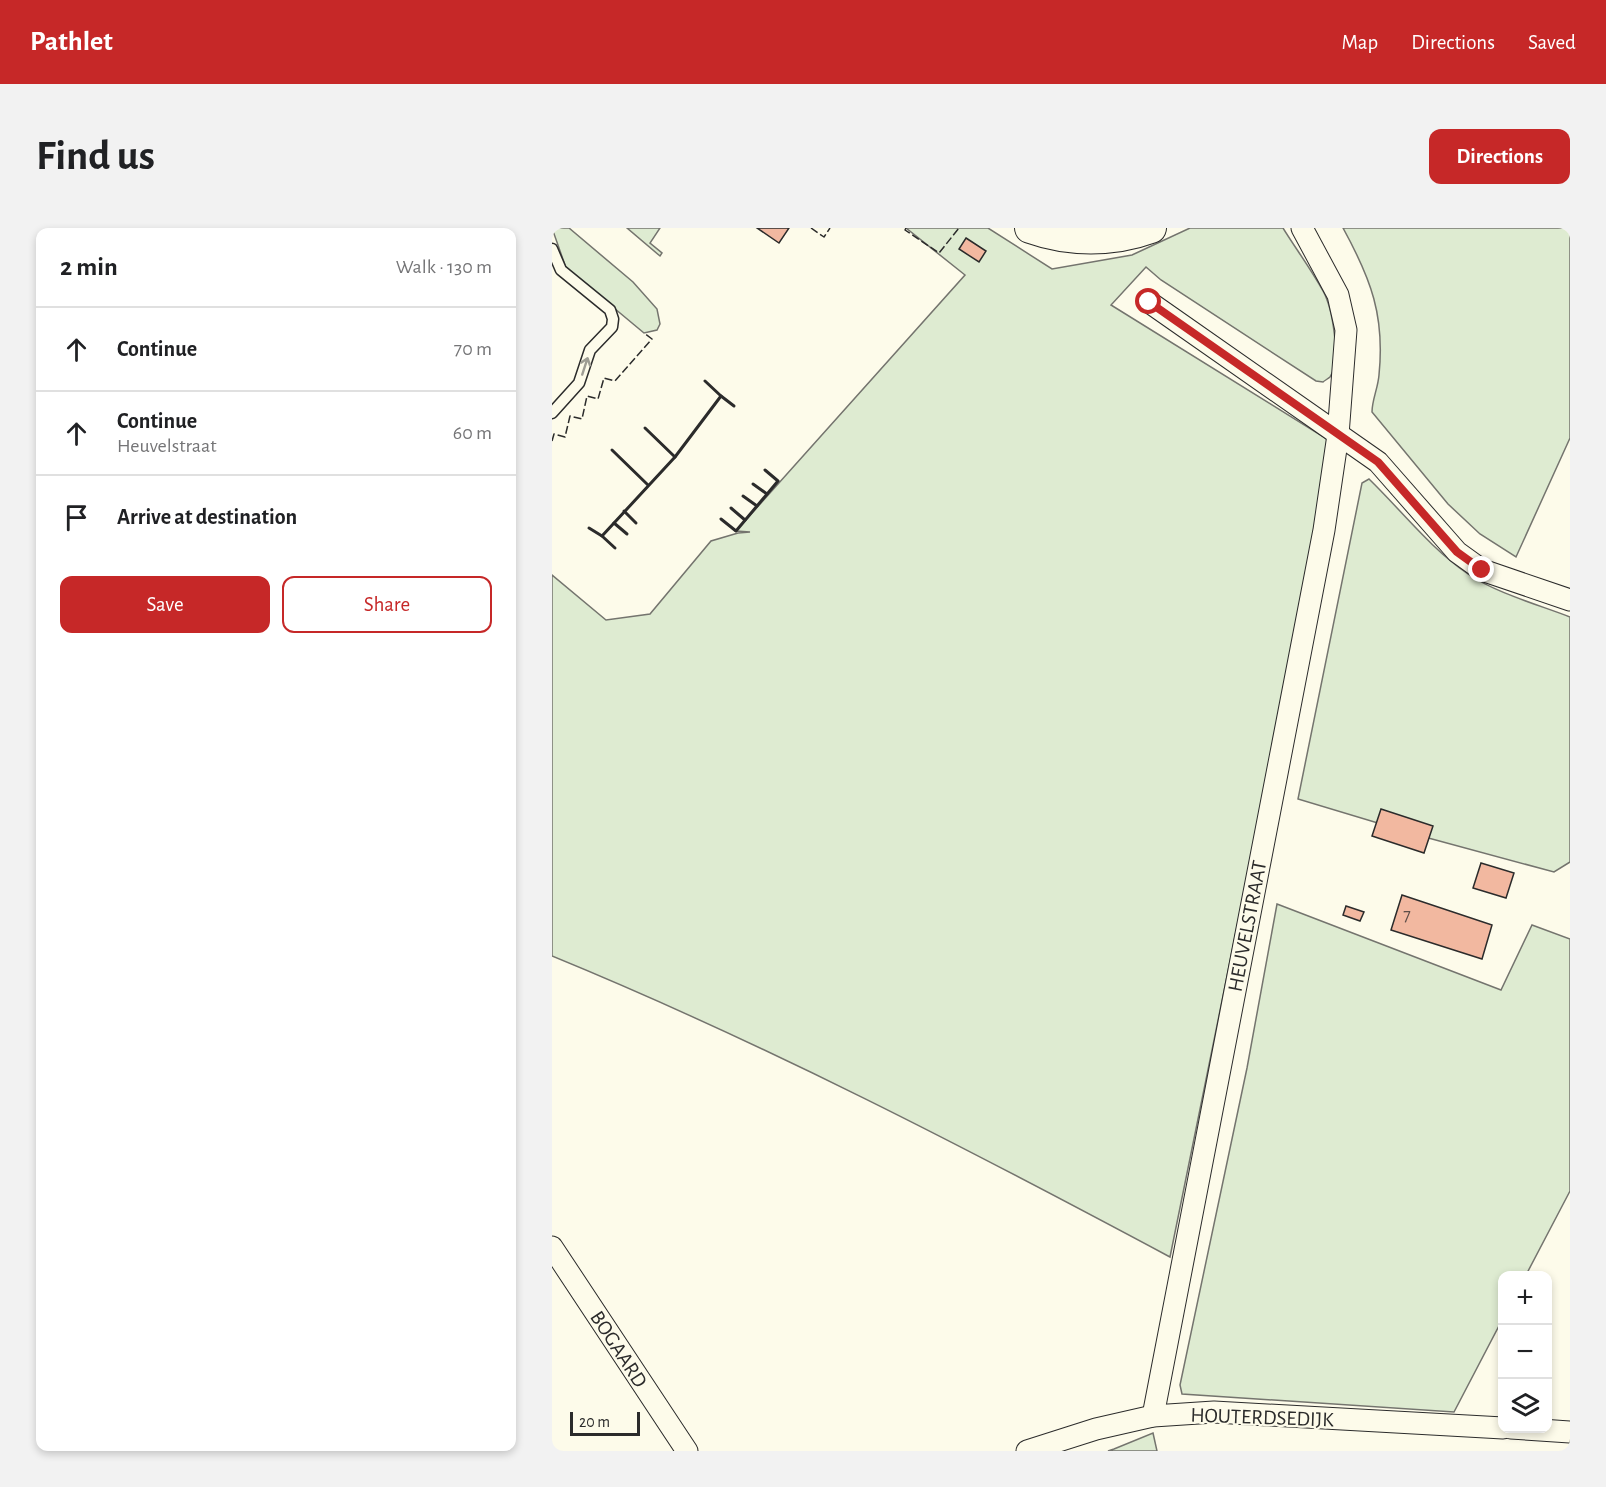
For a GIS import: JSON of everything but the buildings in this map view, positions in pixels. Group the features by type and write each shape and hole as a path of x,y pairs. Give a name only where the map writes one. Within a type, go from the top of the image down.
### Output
{"street":[{"path":"1030,228 1076,239 1132,235 1152,228"},
{"name":"HEUVELSTRAAT","path":"1153,1416 1324,530 1338,435 1346,330 1338,295 1302,228"},
{"path":"1149,302 1378,462 1457,552 1482,570 1570,600"},
{"name":"BOGAARD","path":"552,1247 687,1451"},
{"name":"HOUTERDSEDIJK","path":"1027,1451 1096,1429 1153,1416 1214,1412 1498,1428"},
{"path":"1552,1431 1570,1432"}],"lane":[{"path":"552,249 561,270 610,310 613,319 612,327 590,350 579,383 552,413"}],"green space":[{"path":"552,228 569,228 633,282 657,309 660,324 657,330 644,333 566,268"},
{"path":"627,228 660,228 650,243 662,253 660,256"},
{"path":"906,228 988,228 1052,269 1132,255 1190,228 1283,228 1318,283 1330,309 1335,359 1330,377 1323,382 1316,381 1161,280 1146,267 1111,305 1335,444 1170,1257 1018,1177 787,1061 631,989 552,956 552,575 606,620 650,614 711,541 750,532 736,531 965,275"},
{"path":"1343,228 1570,228 1570,438 1516,557 1480,534 1448,504 1372,412 1380,354 1378,316 1368,281"},
{"path":"1369,479 1429,541 1468,574 1504,593 1570,617 1570,862 1554,872 1421,836 1298,799 1362,483"},
{"path":"1277,904 1501,990 1532,925 1570,939 1570,1191 1528,1271 1498,1271 1498,1328 1454,1412 1182,1394 1180,1385 1247,1068"},
{"path":"1153,1433 1157,1451 1108,1451 1114,1449"}],"fence":[{"path":"811,228 824,237 830,228"},
{"path":"906,228 905,230 939,253 959,228"},
{"path":"552,441 554,434 565,437 570,416 582,419 587,396 598,399 604,378 615,381 652,339 644,333"}],"wall":[{"path":"602,536 675,457 721,396 705,381"},
{"path":"721,396 734,406"},
{"path":"645,428 675,457"},
{"path":"612,450 648,485"},
{"path":"721,519 736,531 778,481 765,470"},
{"path":"753,484 767,494"},
{"path":"743,496 757,506"},
{"path":"731,508 745,520"},
{"path":"624,511 636,523"},
{"path":"614,523 627,534"},
{"path":"589,528 615,548"}],"route":[{"path":"1149,302 1378,462 1457,552 1482,570"}]}
